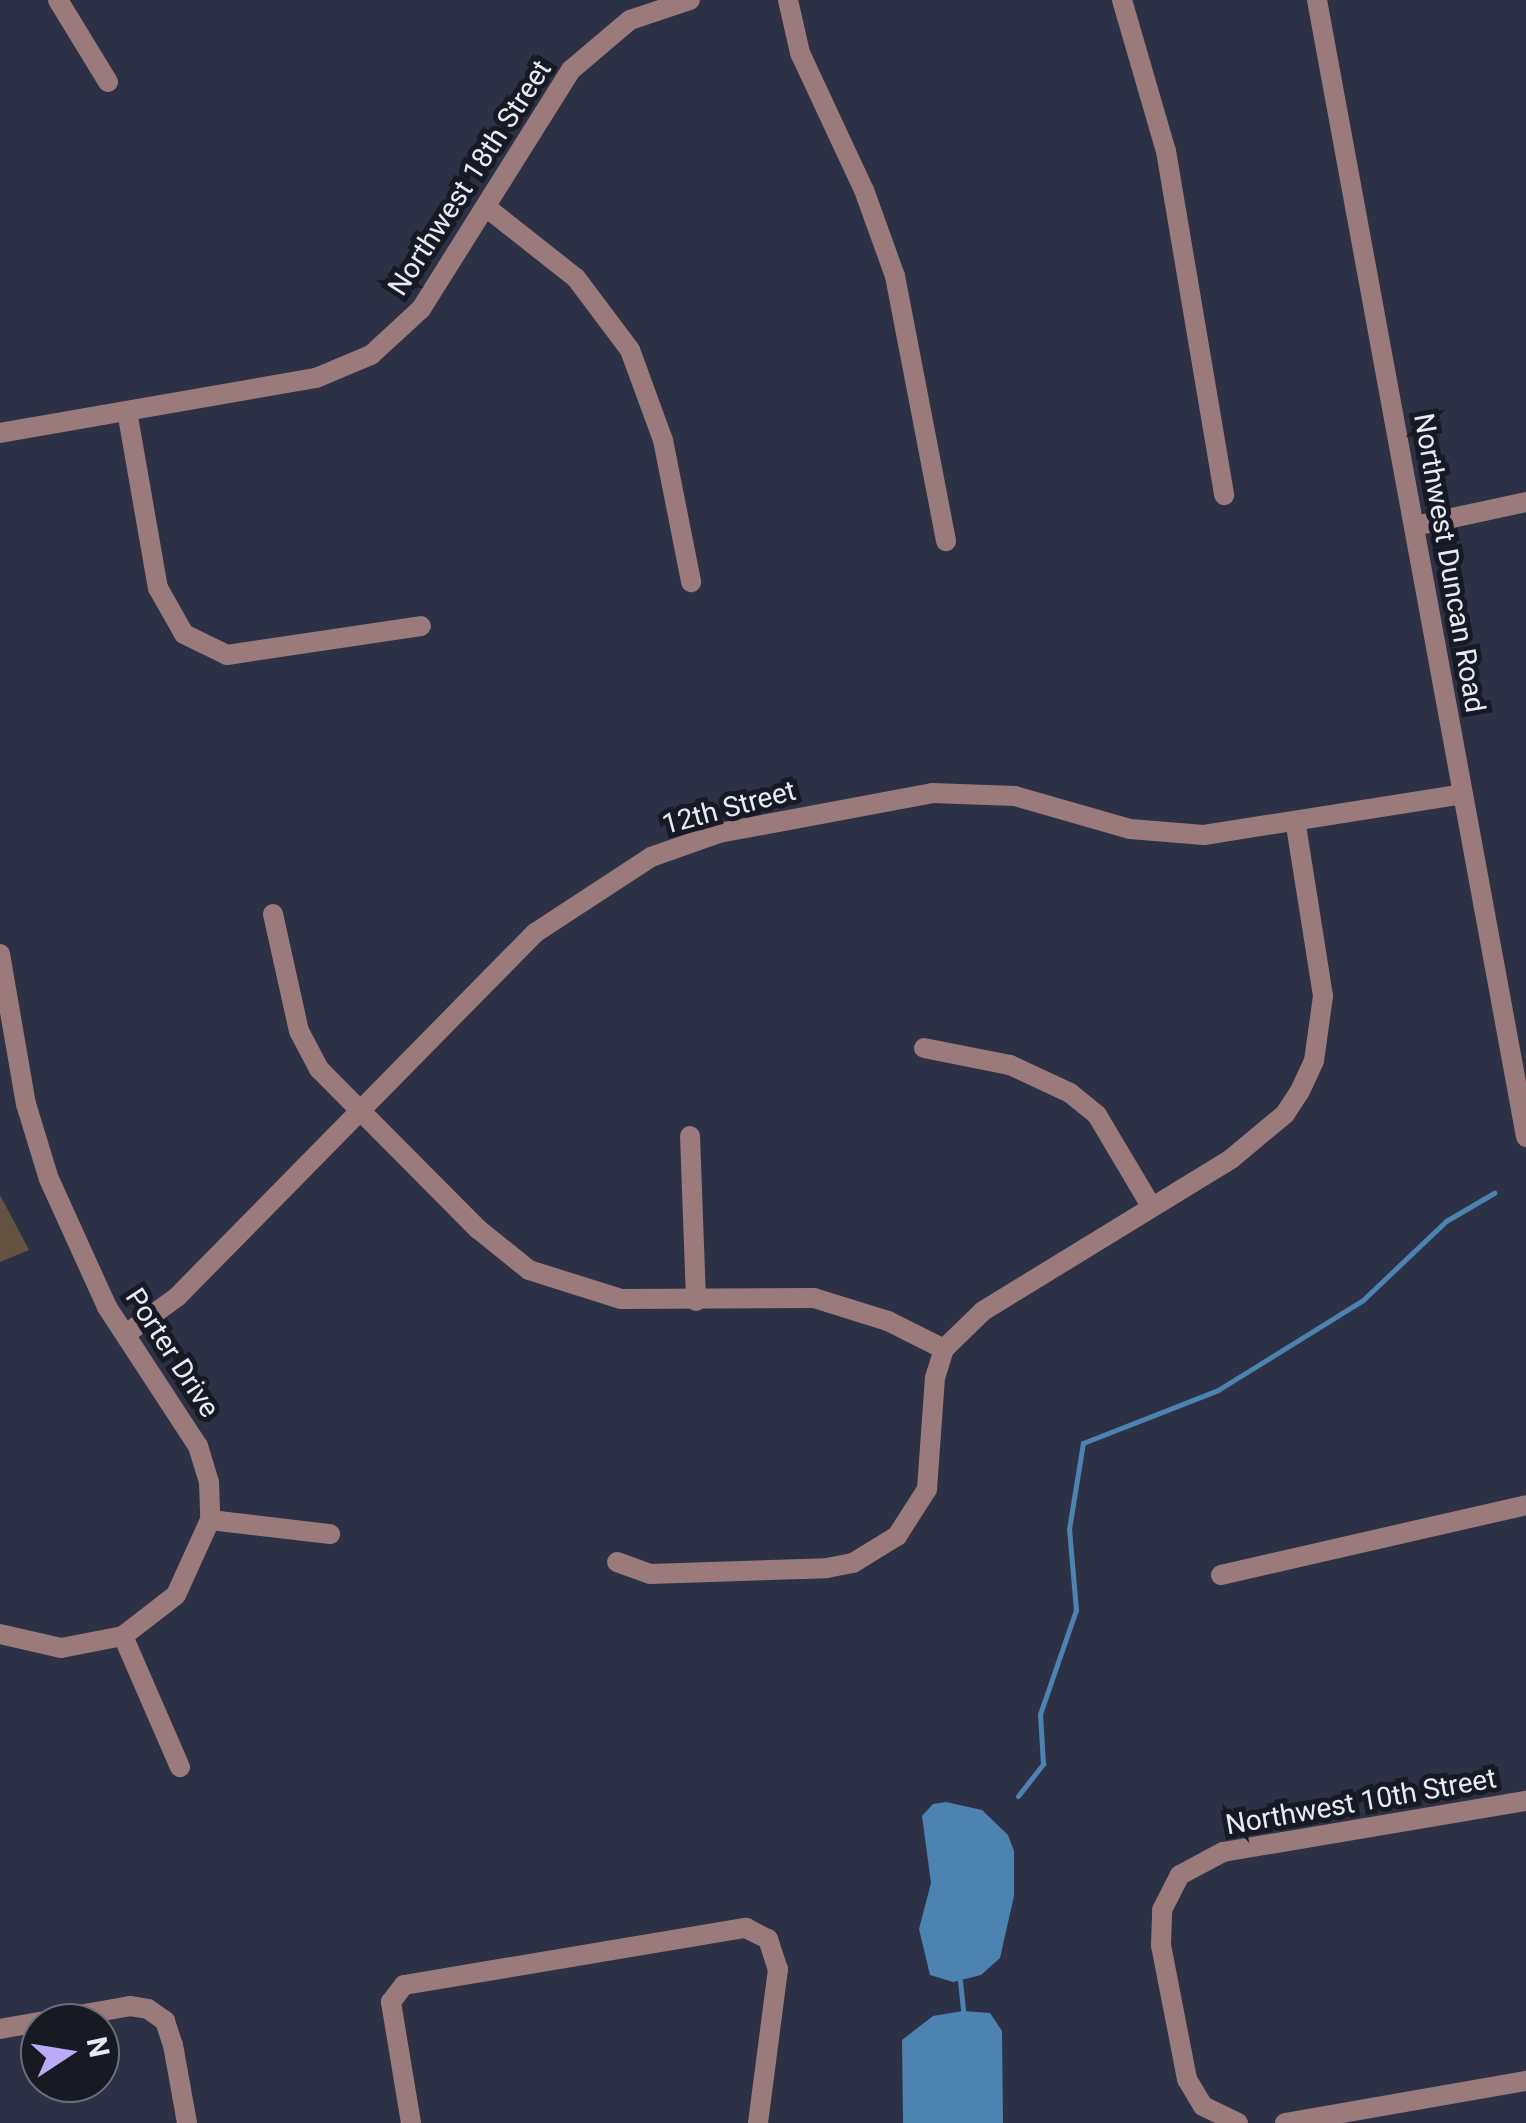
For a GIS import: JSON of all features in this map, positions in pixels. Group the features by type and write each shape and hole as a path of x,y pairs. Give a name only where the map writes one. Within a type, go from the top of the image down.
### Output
{"street":[{"path":"58,0 108,82"},
{"name":"Northwest 18th Street","path":"0,433 316,378 370,355 421,309 570,70 630,20 690,0"},
{"path":"788,0 800,53 864,190 896,276 946,541"},
{"path":"1122,0 1166,151 1224,495"},
{"name":"Northwest Duncan Road","path":"1317,0 1526,1137"},
{"path":"486,207 576,278 630,350 663,440 691,582"},
{"path":"128,411 158,588 184,634 227,655 420,626"},
{"path":"1415,526 1526,502"},
{"name":"12th Street","path":"126,1334 177,1297 356,1113 562,911 642,861 719,833 932,793 1015,796 1173,834 1296,826 1463,794"},
{"path":"617,1562 650,1574 827,1568 877,1552 897,1536 927,1489 935,1378 944,1349 983,1311 1261,1136 1285,1114 1314,1062 1322,966 1296,826"},
{"path":"273,914 299,1031 319,1069 356,1113 529,1270 594,1294 696,1301 814,1298 888,1321 944,1349"},
{"name":"Porter Drive","path":"0,954 26,1104 49,1179 126,1334 198,1446 209,1482 210,1520 203,1548 176,1596 123,1636 61,1648 0,1634"},
{"path":"924,1048 1010,1066 1070,1093 1097,1115 1151,1206"},
{"path":"690,1136 696,1301"},
{"path":"1221,1574 1526,1505"},
{"path":"210,1520 330,1534"},
{"path":"123,1636 180,1767"},
{"name":"Northwest 10th Street","path":"1238,2123 1203,2106 1187,2078 1160,1945 1162,1910 1180,1875 1224,1852 1526,1801"},
{"path":"411,2123 388,1991 404,1985 770,1928 778,1968 758,2123"},
{"path":"0,2029 130,2006 148,2009 165,2022 173,2045 187,2123"},
{"path":"1285,2123 1526,2081"}],"water":[{"path":"946,1802 982,1810 1008,1835 1014,1851 1014,1896 1000,1958 981,1975 953,1982 930,1975 919,1929 931,1883 922,1816 933,1804"},
{"path":"963,2011 990,2013 1002,2031 1003,2123 903,2123 902,2040 933,2016"}],"building":[{"path":"0,1195 29,1250 0,1262"}],"waterway":[{"path":"1018,1796 1043,1764 1040,1714 1076,1610 1069,1529 1083,1443 1218,1390 1363,1300 1446,1221 1494,1193"},
{"path":"960,1981 963,2011"}]}
